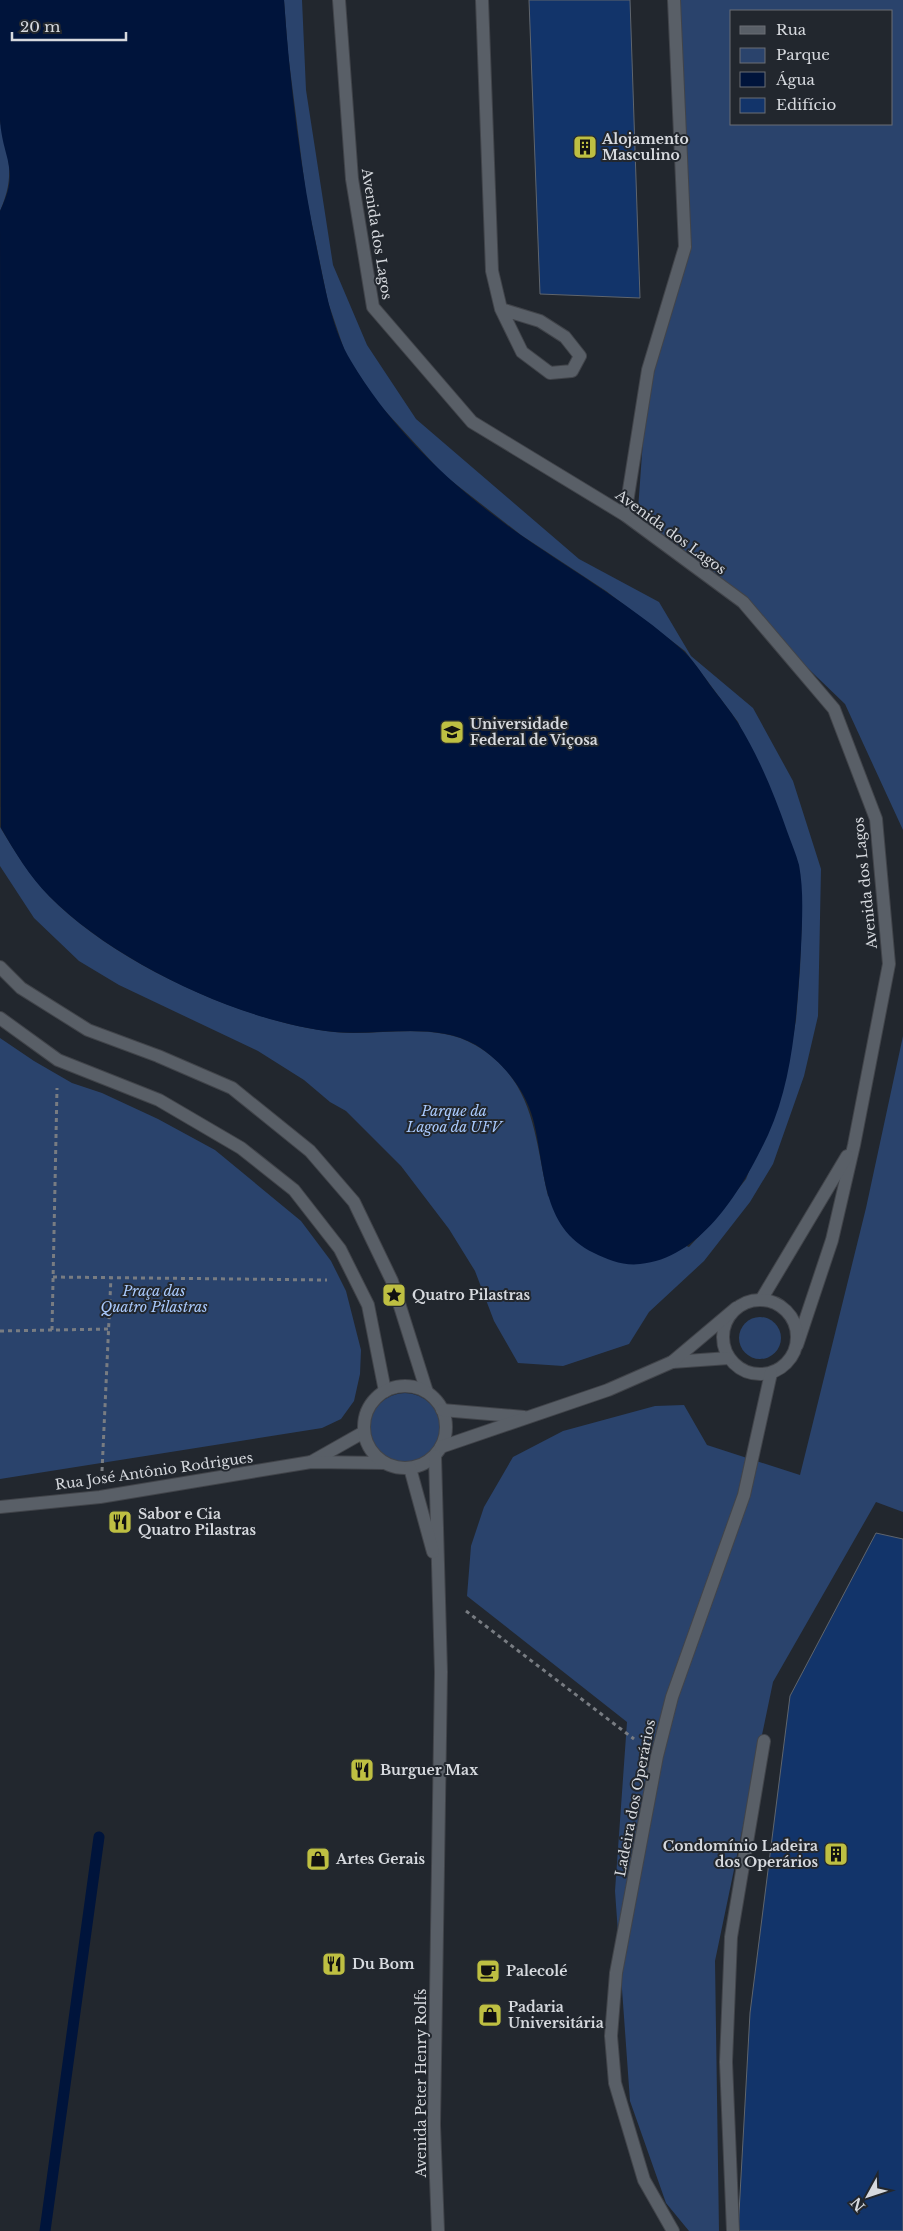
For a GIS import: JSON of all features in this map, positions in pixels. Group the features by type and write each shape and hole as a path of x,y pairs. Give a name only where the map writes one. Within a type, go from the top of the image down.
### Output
{"main road":[{"name":"Avenida dos Lagos","path":"339,0 352,179 373,307 472,422 625,515 743,602 834,709 876,819 889,964 854,1145 832,1240 797,1345"},
{"path":"482,0 492,271 501,309 522,352 550,373 572,371 580,356 566,337 540,321 501,309"},
{"path":"625,515 648,370 685,247 674,0"},
{"path":"0,967 21,988 88,1030 158,1056 232,1088 310,1151 354,1202 392,1281 427,1392 442,1410 446,1422 446,1434 438,1451 428,1462 410,1468 397,1468 384,1463 370,1450 364,1432 364,1420 369,1408 385,1391 406,1386 427,1392"},
{"path":"0,1018 58,1060 160,1100 242,1148 294,1190 340,1249 368,1305 385,1391"},
{"name":"Avenida dos Lagos","path":"761,1300 854,1145"},
{"path":"438,1451 608,1390 672,1362 736,1308 752,1300 761,1300 781,1306 789,1314 797,1334 797,1345 788,1362 771,1373 759,1375 748,1373 737,1367 729,1358 724,1348 722,1337 726,1321 736,1308"},
{"path":"672,1362 729,1358"},
{"name":"Ladeira dos Operários","path":"673,2231 644,2180 615,2083 610,2036 616,1974 657,1756 672,1697 744,1495 771,1373"},
{"path":"442,1410 530,1417"},
{"name":"Rua José Antônio Rodrigues","path":"311,1462 364,1432"},
{"name":"Avenida Peter Henry Rolfs","path":"438,1451 438,1574 441,1672 434,2125 438,2231"},
{"name":"Rua José Antônio Rodrigues","path":"0,1506 100,1497 311,1462 384,1463"},
{"name":"Avenida Peter Henry Rolfs","path":"410,1468 438,1574"},
{"path":"733,2231 726,2062 731,1938 764,1741"}],"path":[{"path":"52,1330 58,1060"},
{"path":"53,1277 357,1281"},
{"path":"100,1497 111,1277"},
{"path":"0,1331 109,1330"},
{"path":"439,1600 464,1610 657,1756"}],"green space":[{"name":"Parque da Lagoa da UFV","path":"284,0 302,0 306,90 333,265 367,345 416,419 579,559 659,602 691,656 753,708 793,781 821,869 818,1016 804,1076 773,1164 750,1202 704,1261 649,1312 629,1344 563,1366 518,1363 494,1321 475,1271 449,1229 401,1166 346,1111 330,1102 304,1080 258,1051 119,985 79,961 34,918 0,866 0,827 36,881 50,897 77,921 109,945 144,966 182,986 221,1002 260,1016 298,1026 351,1033 424,1032 459,1038 475,1045 495,1059 510,1075 521,1092 535,1131 548,1196 689,1247 714,1220 746,1179 786,1076 796,1020 800,969 802,918 799,866 738,722 685,651 606,591 521,535 444,475 377,402 346,355 328,302 306,195 288,53"},
{"path":"674,0 903,0 903,830 845,704 764,626 637,524 648,370 685,247"},
{"path":"0,121 8,156 9,176 8,187 0,211"},
{"path":"903,1036 903,1512 876,1502 773,1682 715,1961 719,2231 689,2231 666,2203 630,2101 615,1891 627,1722 467,1596 471,1546 484,1507 513,1457 563,1431 655,1406 684,1405 707,1445 800,1475 866,1208"},
{"name":"Praça das Quatro Pilastras","path":"0,1038 72,1083 102,1093 158,1119 215,1150 301,1221 331,1261 346,1291 361,1350 360,1374 354,1401 341,1419 322,1428 0,1479"},
{"path":"764,1317 772,1320 778,1326 781,1338 778,1350 772,1356 756,1359 748,1356 742,1350 739,1334 742,1326 748,1320"},
{"path":"405,1393 418,1396 430,1403 437,1415 440,1428 437,1441 430,1453 418,1460 405,1463 392,1460 380,1453 373,1441 370,1428 373,1415 380,1403 392,1396"}],"water":[{"path":"0,0 284,0 289,65 307,195 331,312 339,337 351,361 386,412 451,480 500,520 624,604 684,652 728,708 746,736 777,803 801,875 801,948 793,1043 784,1090 777,1113 747,1176 718,1217 683,1249 662,1259 640,1264 628,1264 605,1258 576,1242 554,1212 548,1195 533,1119 524,1097 511,1077 495,1059 476,1045 443,1033 425,1031 352,1033 299,1026 261,1016 221,1002 182,985 144,966 108,944 76,920 49,896 35,880 1,828 0,211 6,196 10,174 1,133 0,119"}],"building":[{"name":"Alojamento Masculino","path":"529,0 630,0 640,298 540,294"},
{"name":"Condomínio Ladeira dos Operários","path":"876,1533 903,1539 903,2231 738,2231 750,2013 790,1696"}],"waterway":[{"path":"45,2231 99,1837"}],"place":[{"name":"Alojamento Masculino","path":"585,147"},
{"name":"Universidade Federal de Viçosa","path":"452,732"},
{"name":"Quatro Pilastras","path":"394,1295"},
{"name":"Sabor e Cia Quatro Pilastras","path":"120,1522"},
{"name":"Burguer Max","path":"362,1770"},
{"name":"Condomínio Ladeira dos Operários","path":"836,1854"},
{"name":"Artes Gerais","path":"318,1859"},
{"name":"Du Bom","path":"334,1964"},
{"name":"Palecolé","path":"488,1971"},
{"name":"Padaria Universitária","path":"490,2015"}]}
